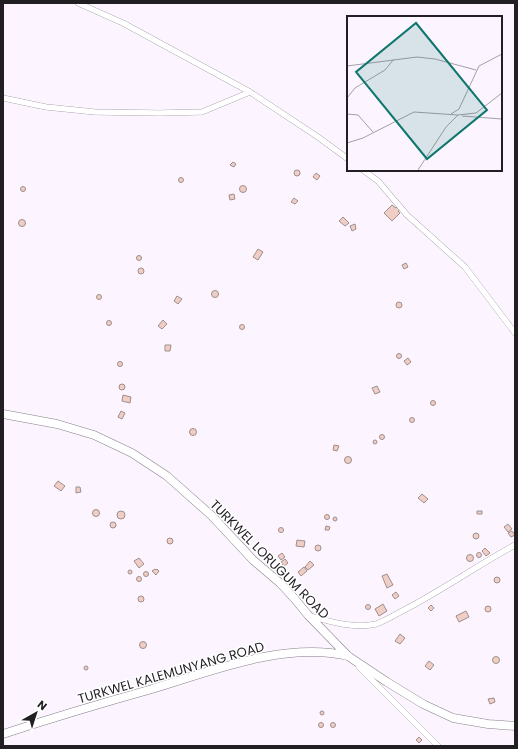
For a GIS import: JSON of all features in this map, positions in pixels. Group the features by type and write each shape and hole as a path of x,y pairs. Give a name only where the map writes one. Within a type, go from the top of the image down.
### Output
{"main road":[{"name":"TURKWEL LORUGUM ROAD","path":"3,414 57,424 94,435 132,453 167,476 212,516 253,560 280,583 308,615 348,656 423,704 453,718 488,724 515,726"},
{"name":"TURKWEL KALEMUNYANG ROAD","path":"3,734 246,661 282,654 306,652 325,652 348,656"}],"street":[{"path":"78,3 123,24 250,92 318,137 347,158"},
{"path":"3,98 46,107 95,112 202,112 250,92"},
{"path":"364,171 378,181 407,215 465,267 515,333"},
{"path":"308,615 343,624 361,626 377,623 428,598 515,545"},
{"path":"348,656 438,746"}],"building":[{"path":"233,162 236,164 234,167 230,165"},
{"path":"297,170 300,173 297,176 294,173"},
{"path":"316,173 320,176 317,180 313,177"},
{"path":"179,178 183,178 183,182 179,182"},
{"path":"243,185 246,186 246,192 243,193 240,192 239,189 240,186"},
{"path":"23,186 26,189 23,192 20,189"},
{"path":"234,194 235,199 230,200 229,195"},
{"path":"294,198 298,201 295,204 291,202"},
{"path":"392,205 400,210 398,211 400,213 392,221 384,213"},
{"path":"343,217 349,223 345,226 339,221"},
{"path":"22,220 25,223 22,226 19,223"},
{"path":"355,224 356,229 352,231 350,226"},
{"path":"258,249 263,252 258,260 253,257"},
{"path":"139,255 142,258 139,261 136,258"},
{"path":"406,263 408,267 404,269 402,265"},
{"path":"141,268 144,271 141,274 138,271"},
{"path":"215,291 218,294 215,297 212,294"},
{"path":"99,294 102,297 99,300 96,297"},
{"path":"177,296 182,299 178,304 174,301"},
{"path":"399,302 402,305 399,308 396,305"},
{"path":"109,320 112,323 109,326 106,323"},
{"path":"163,320 167,324 162,329 158,326"},
{"path":"242,324 245,327 242,330 239,327"},
{"path":"165,345 171,345 170,351 165,351"},
{"path":"399,353 402,356 399,359 396,356"},
{"path":"408,358 411,362 407,365 404,361"},
{"path":"120,361 123,364 120,367 117,364"},
{"path":"122,384 125,387 122,390 119,387"},
{"path":"377,386 380,392 375,394 372,388"},
{"path":"123,395 131,397 130,403 122,401"},
{"path":"431,401 435,401 435,405 431,405"},
{"path":"121,411 125,413 122,419 118,417"},
{"path":"410,418 414,418 414,422 410,422"},
{"path":"193,428 197,432 193,436 189,432"},
{"path":"380,435 384,435 384,439 380,439"},
{"path":"373,440 377,440 377,444 373,444"},
{"path":"334,445 339,446 337,451 333,450"},
{"path":"348,456 351,457 351,463 348,464 345,463 344,460 345,457"},
{"path":"58,481 65,486 61,491 54,486"},
{"path":"76,487 80,487 81,492 76,493"},
{"path":"422,494 428,499 424,503 418,498"},
{"path":"96,510 99,513 96,516 93,513"},
{"path":"121,511 124,512 124,518 121,519 118,518 117,515 118,512"},
{"path":"477,511 482,511 482,514 477,514"},
{"path":"327,514 330,517 327,520 324,517"},
{"path":"333,517 337,517 337,521 333,521"},
{"path":"113,522 116,525 113,528 110,525"},
{"path":"508,524 512,529 508,532 504,527"},
{"path":"326,526 330,527 329,530 325,530"},
{"path":"281,527 284,530 281,533 278,530"},
{"path":"512,531 515,535 511,537 508,533"},
{"path":"476,533 479,536 476,539 473,536"},
{"path":"170,538 173,541 170,544 167,541"},
{"path":"297,540 305,541 304,547 296,546"},
{"path":"318,545 321,548 318,551 315,548"},
{"path":"485,548 490,553 486,556 482,551"},
{"path":"479,552 482,555 479,558 476,555"},
{"path":"282,553 285,557 281,560 278,556"},
{"path":"470,554 473,555 473,561 470,562 467,561 466,558 467,555"},
{"path":"139,558 144,564 139,568 134,561"},
{"path":"285,559 288,563 284,566 281,562"},
{"path":"310,561 314,565 308,570 305,567"},
{"path":"304,567 307,571 301,576 298,572"},
{"path":"155,569 159,571 156,575 152,571"},
{"path":"128,570 132,570 132,574 128,574"},
{"path":"146,571 149,574 146,577 143,574"},
{"path":"387,574 393,585 387,588 382,576"},
{"path":"139,576 142,579 139,582 136,579"},
{"path":"497,577 500,580 497,583 494,580"},
{"path":"396,592 399,596 395,599 392,595"},
{"path":"141,596 144,599 141,602 138,599"},
{"path":"368,604 371,607 368,610 365,607"},
{"path":"383,604 387,611 379,616 375,609"},
{"path":"431,605 434,608 431,611 428,608"},
{"path":"488,606 491,609 488,612 485,609"},
{"path":"466,611 469,617 459,622 456,616"},
{"path":"400,634 405,638 400,644 395,641"},
{"path":"143,641 146,642 146,648 143,649 140,648 139,645 140,642"},
{"path":"496,656 500,660 496,664 492,660"},
{"path":"429,661 434,665 430,670 425,666"},
{"path":"84,666 88,666 88,670 84,670"},
{"path":"494,698 495,702 490,704 488,699"},
{"path":"320,711 324,711 324,715 320,715"},
{"path":"321,722 324,725 321,728 318,725"},
{"path":"331,723 335,723 335,727 331,727"},
{"path":"419,737 422,740 419,743 416,740"}]}
